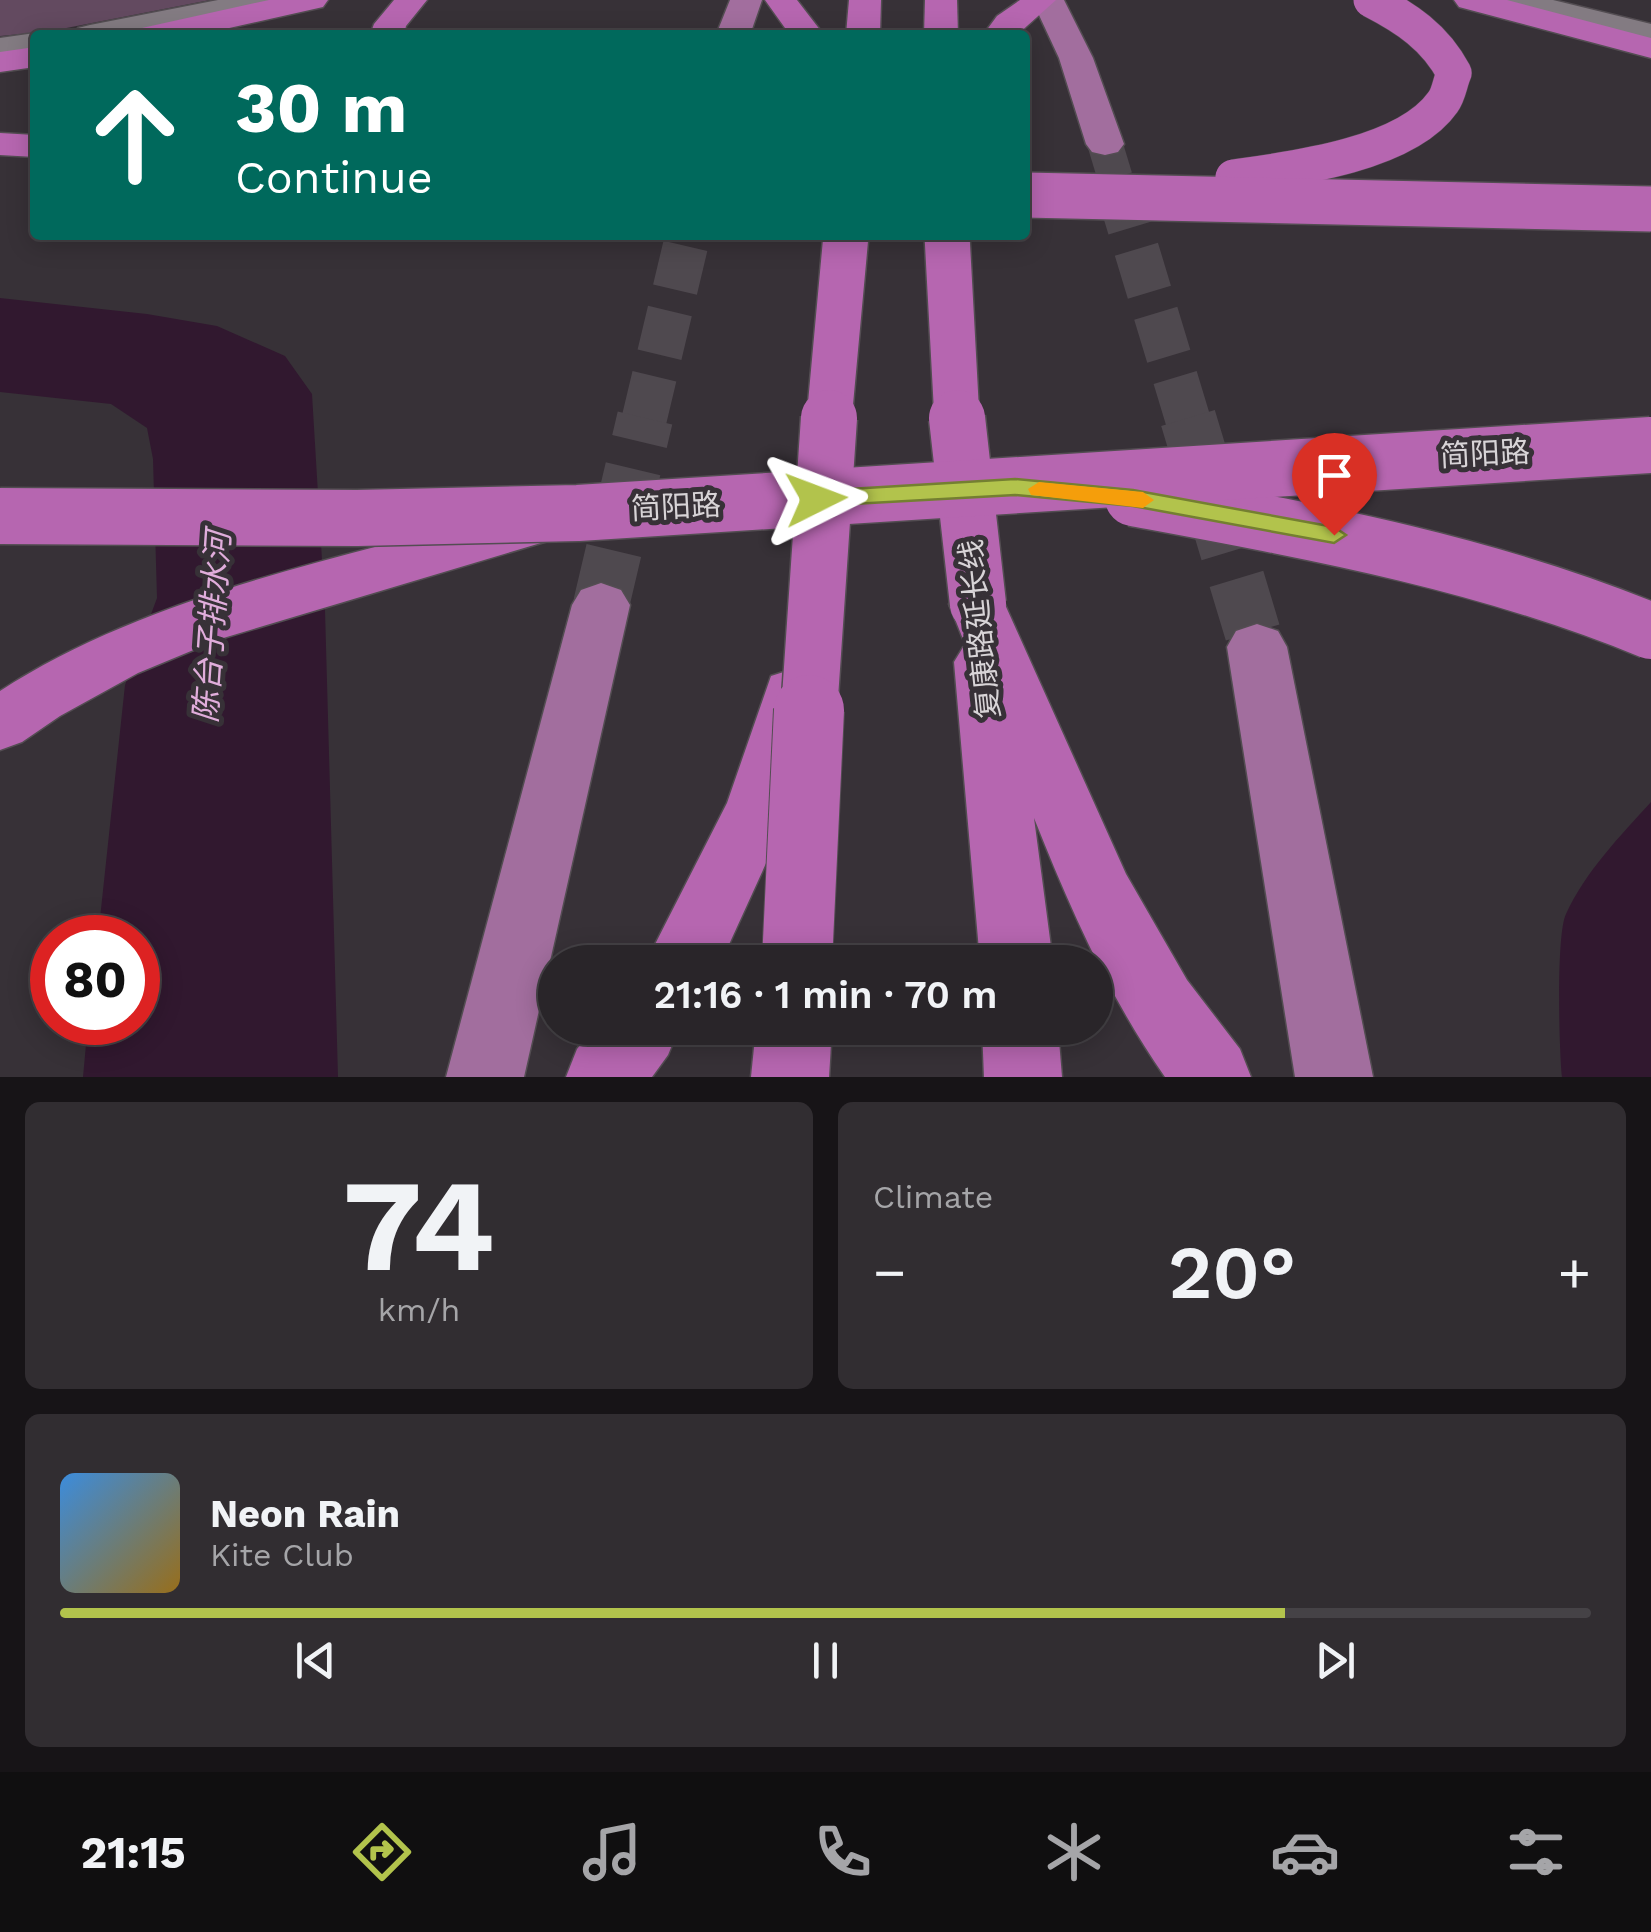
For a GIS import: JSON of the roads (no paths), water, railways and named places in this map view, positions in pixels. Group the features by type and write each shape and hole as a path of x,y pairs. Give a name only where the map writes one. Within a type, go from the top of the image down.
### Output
{"highway":[{"path":"177,30 312,0"},
{"path":"388,30 411,0"},
{"path":"781,0 803,30"},
{"path":"863,30 866,0"},
{"path":"941,0 941,30"},
{"path":"1004,30 1040,0"},
{"path":"1030,194 1260,173 1348,153 1412,130 1442,103 1454,73 1444,52 1427,33 1371,0"},
{"path":"1470,0 1651,48"},
{"path":"0,62 30,58"},
{"path":"0,144 30,146"},
{"path":"1030,194 1651,209"},
{"path":"798,945 812,629 828,406 845,240"},
{"name":"复康路延长线","path":"946,240 957,426 1014,945"},
{"name":"简阳路","path":"0,516 357,518 578,513 1651,444"},
{"path":"1015,487 1133,498 1334,535 1516,578 1651,631"},
{"path":"0,724 85,668 162,634 240,608 578,513"},
{"path":"978,604 1100,894 1160,1006 1212,1077"},
{"path":"692,945 714,906 760,804 812,629"},
{"path":"605,1077 629,1045"},
{"path":"790,1077 793,1045"},
{"path":"1021,1045 1023,1077"}],"main road":[{"path":"735,30 746,0"},
{"path":"1048,0 1076,58 1106,144"},
{"path":"485,1077 602,605"},
{"path":"1256,647 1334,1077"}],"street":[{"path":"115,30 266,0"},
{"path":"1514,0 1651,34"},
{"path":"0,48 30,44"}],"water":[{"name":"陈台子排水河","path":"0,298 217,326 285,356 312,394 325,610 338,1077 83,1077 86,1045 160,1045 160,915 100,915 125,685 157,598 153,459 147,428 111,404 0,392"},
{"path":"1651,802 1651,1077 1562,1077 1560,967 1566,914 1593,869"}],"tunnel":[{"path":"1105,144 1118,187"},
{"path":"1117,185 1188,420"},
{"path":"644,420 687,240"},
{"path":"601,605 645,418"},
{"path":"1188,418 1257,647"}]}
